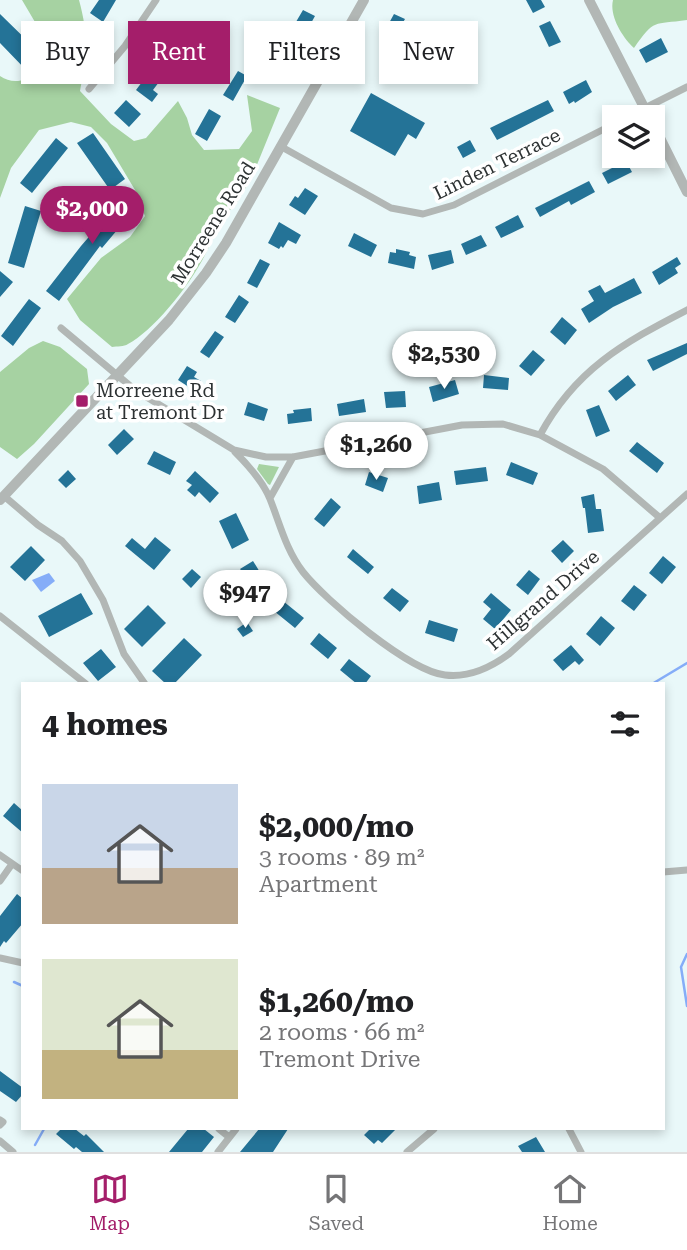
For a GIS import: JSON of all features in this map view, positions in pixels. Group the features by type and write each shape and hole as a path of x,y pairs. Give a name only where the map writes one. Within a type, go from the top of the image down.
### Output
{"street":[{"path":"89,89 125,46 156,0"},
{"name":"Morreene Road","path":"2,498 169,320 208,270 364,0"},
{"path":"589,0 643,105"},
{"path":"659,105 687,87"},
{"name":"Linden Terrace","path":"280,146 391,208 423,214 454,205 602,130"},
{"path":"665,148 687,192"},
{"path":"540,435 565,397 590,369 621,345 687,310"},
{"path":"61,328 117,377 234,450 266,457 293,457 462,425 503,424 540,435 603,470 659,517"},
{"name":"Hillgrand Drive","path":"234,450 248,465 270,498 287,546 304,573 356,621 410,661 424,669 446,675 475,673 509,654 687,494"},
{"path":"270,498 293,457"},
{"path":"2,498 62,541 80,561 103,600 124,654 144,682"},
{"path":"0,616 83,682"},
{"path":"0,855 21,870"},
{"path":"0,881 12,864"},
{"path":"665,872 687,870"},
{"path":"0,958 21,963"},
{"path":"0,1120 3,1122 0,1125"},
{"path":"220,1130 229,1137"},
{"path":"218,1152 235,1130"},
{"path":"407,1152 433,1130"},
{"path":"570,1130 581,1152"},
{"path":"0,1141 11,1152"}],"green space":[{"path":"22,0 79,0 83,21 34,21"},
{"path":"613,0 687,0 687,20 651,27 634,48 618,26 613,13"},
{"path":"0,76 21,80 21,84 81,84 80,91 111,124 134,141 146,138 178,101 192,135 204,150 239,149 252,131 247,95 280,108 252,177 235,206 216,221 213,236 196,271 155,323 125,346 112,347 80,320 67,299 101,258 130,237 145,216 135,190 107,143 91,127 71,122 39,130 11,168 0,198"},
{"path":"43,341 60,347 87,369 89,384 17,459 0,447 0,372 29,348"},
{"path":"259,464 279,467 270,485 257,469"}],"water":[{"path":"49,573 55,581 41,592 32,580"}],"building":[{"path":"99,0 116,0 104,21 90,13"},
{"path":"526,0 541,0 545,7 533,13"},
{"path":"303,10 315,16 312,21 297,21"},
{"path":"0,14 21,35 21,65 0,43"},
{"path":"394,14 405,19 404,21 390,21"},
{"path":"550,21 561,42 549,47 539,26"},
{"path":"661,38 668,52 646,63 639,50"},
{"path":"238,71 244,74 244,81 233,101 223,95"},
{"path":"586,80 592,92 569,104 563,92"},
{"path":"140,84 158,84 153,90 158,94 152,102 136,90"},
{"path":"371,93 425,123 416,139 408,134 395,156 350,131"},
{"path":"126,100 141,114 129,127 114,113"},
{"path":"548,100 554,111 497,140 490,128"},
{"path":"209,109 221,116 207,141 195,134"},
{"path":"93,133 125,179 110,190 77,143"},
{"path":"56,138 68,148 32,193 20,183"},
{"path":"470,140 476,151 463,158 457,147"},
{"path":"612,168 630,168 632,172 608,184 602,173"},
{"path":"589,181 595,192 571,205 569,201 540,217 535,208"},
{"path":"305,188 318,196 305,215 289,205"},
{"path":"126,194 139,204 102,248 100,246 59,301 46,291"},
{"path":"25,206 41,211 24,268 8,263"},
{"path":"518,215 524,227 501,238 495,227"},
{"path":"279,222 301,235 296,244 288,240 283,248 281,246 279,249 268,243"},
{"path":"354,233 377,245 371,257 348,246"},
{"path":"481,235 487,246 466,255 461,244"},
{"path":"396,249 410,252 409,255 416,257 414,269 388,263 390,252 396,253"},
{"path":"451,250 454,263 432,270 428,255"},
{"path":"677,257 681,264 675,268 678,273 659,285 652,272"},
{"path":"260,259 270,264 257,288 247,283"},
{"path":"0,271 13,282 0,297"},
{"path":"634,278 642,293 613,307 589,323 581,309 594,301 588,291 600,285 605,293"},
{"path":"239,295 249,302 235,323 225,317"},
{"path":"29,299 41,308 13,346 1,336"},
{"path":"562,317 577,330 565,345 550,332"},
{"path":"215,331 224,337 209,358 200,352"},
{"path":"687,343 687,354 653,371 647,360"},
{"path":"533,350 545,360 531,376 519,366"},
{"path":"187,366 197,372 194,377 201,381 195,391 178,380"},
{"path":"484,375 509,378 508,390 483,388"},
{"path":"628,375 636,385 616,401 608,391"},
{"path":"455,380 459,394 433,402 429,387"},
{"path":"405,391 406,407 386,408 384,392"},
{"path":"364,399 366,412 339,416 337,404"},
{"path":"248,402 268,409 264,421 244,415"},
{"path":"599,405 610,431 596,437 586,410"},
{"path":"311,408 312,421 288,424 287,414 294,413 293,410"},
{"path":"124,429 134,439 117,455 108,445"},
{"path":"637,442 664,463 657,473 629,451"},
{"path":"154,451 176,462 170,475 147,464"},
{"path":"511,462 538,473 533,485 506,475"},
{"path":"486,467 488,481 456,485 454,471"},
{"path":"68,470 76,479 66,488 58,480"},
{"path":"195,471 219,493 210,503 199,492 195,497 187,490 192,485 186,481"},
{"path":"369,472 388,478 383,492 365,485"},
{"path":"439,482 442,500 419,504 417,486"},
{"path":"594,494 596,509 601,509 604,531 588,533 581,497"},
{"path":"331,498 341,507 324,527 314,519"},
{"path":"236,513 249,540 232,549 219,521"},
{"path":"155,537 171,550 154,570 125,546 132,538 145,549"},
{"path":"563,540 574,551 562,563 551,551"},
{"path":"31,546 45,560 25,581 10,567"},
{"path":"353,549 374,567 368,574 347,557"},
{"path":"663,556 676,567 662,584 649,573"},
{"path":"253,561 266,582 248,594 238,578 244,574 240,569"},
{"path":"192,569 201,577 191,588 182,579"},
{"path":"529,570 540,579 528,595 516,585"},
{"path":"634,585 647,595 634,611 621,601"},
{"path":"392,588 409,601 400,612 383,598"},
{"path":"81,593 93,614 49,637 38,616"},
{"path":"491,593 511,610 495,629 483,619 491,609 483,602"},
{"path":"283,601 304,618 295,628 274,611"},
{"path":"148,605 166,623 142,647 124,629"},
{"path":"601,616 615,628 600,646 586,634"},
{"path":"429,620 458,629 454,642 425,633"},
{"path":"247,622 253,631 243,637 237,629"},
{"path":"319,633 337,648 328,659 310,644"},
{"path":"184,638 202,655 176,682 164,682 152,671"},
{"path":"571,645 584,660 579,665 575,661 563,671 553,660"},
{"path":"101,649 116,667 98,681 83,663"},
{"path":"349,659 371,676 366,682 355,682 340,670"},
{"path":"14,803 21,809 21,831 3,816"},
{"path":"17,894 21,897 21,925 0,947 0,916"},
{"path":"0,1071 21,1087 21,1096 16,1102 0,1091"},
{"path":"60,1130 76,1130 84,1136 86,1134 104,1152 82,1152 76,1147 74,1149 56,1134"},
{"path":"187,1130 205,1130 214,1137 202,1152 169,1152"},
{"path":"258,1130 287,1130 273,1152 240,1152"},
{"path":"369,1130 395,1130 382,1143 378,1140 374,1144 364,1135"},
{"path":"536,1137 545,1152 522,1152 518,1146"}],"waterway":[{"path":"655,682 687,663"},
{"path":"687,954 681,967 687,1006"},
{"path":"14,982 21,985"},
{"path":"35,1145 43,1130"}],"place":[{"name":"Morreene Rd at Tremont Dr","path":"82,401"}]}
